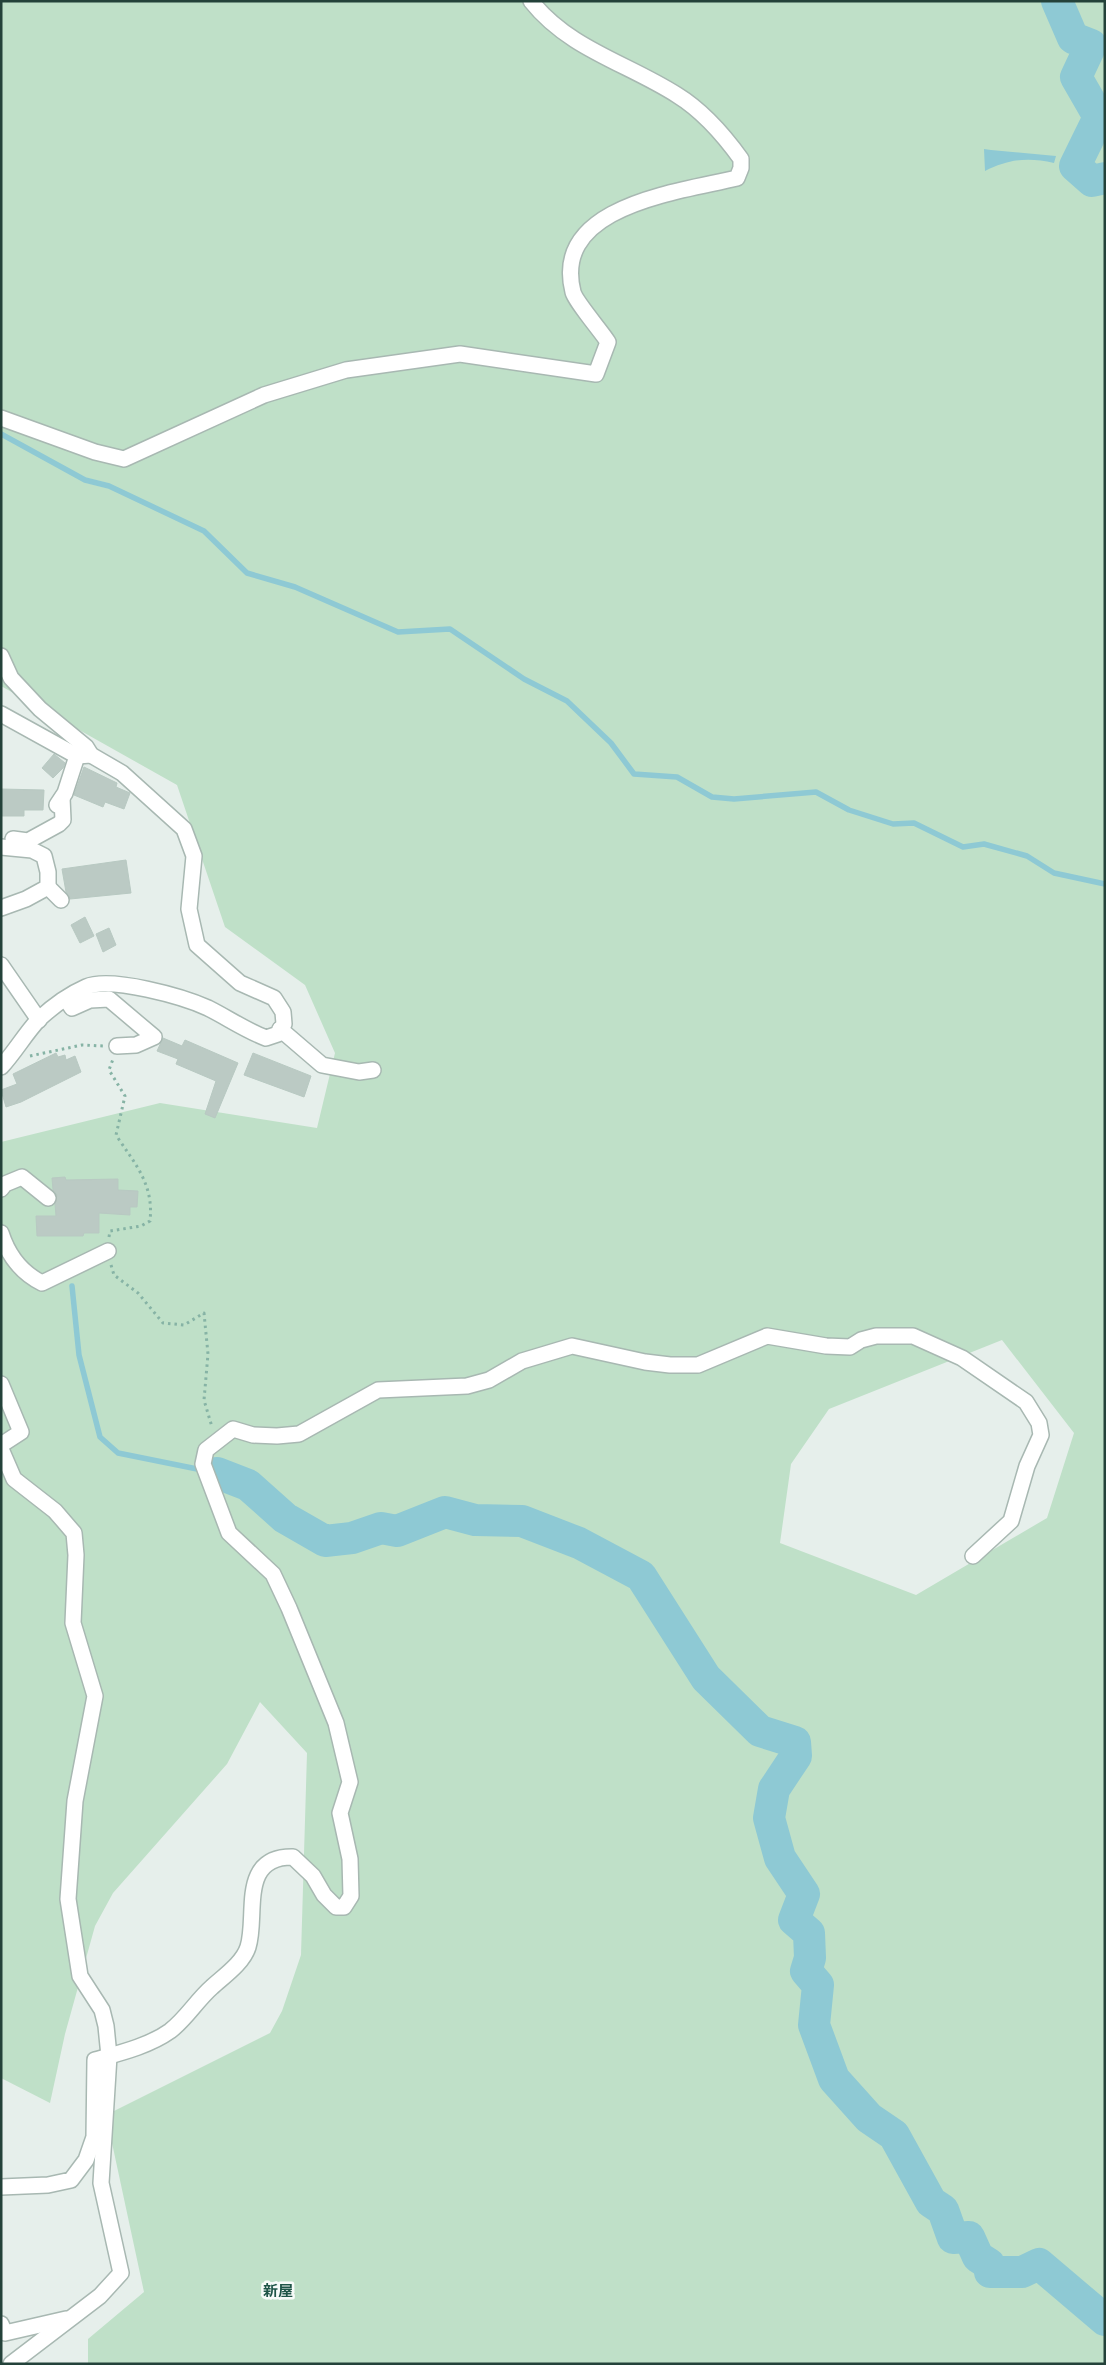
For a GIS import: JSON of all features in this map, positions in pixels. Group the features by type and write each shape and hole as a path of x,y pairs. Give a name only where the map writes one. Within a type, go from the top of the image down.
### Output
{"street":[{"path":"1,418 95,452 124,459 264,394 346,370 460,354 596,374 608,342 573,294 572,260 579,241 606,218 629,205 737,178 742,159 699,110 677,94 565,36 548,21 531,1"},
{"path":"1,656 11,678 40,709 86,746 84,756 53,813"},
{"path":"1,714 122,774 184,829 194,856 188,910 197,945 240,983 274,998 283,1012 284,1024 278,1034 266,1038 248,1031 208,1008 165,992 113,985 88,986 66,999 39,1020 2,1066"},
{"path":"1,838 28,841 59,824 63,820 62,798"},
{"path":"1,847 32,850 44,856 48,872 48,887 62,900"},
{"path":"1,908 9,899 26,899 48,887"},
{"path":"1,965 39,1020"},
{"path":"66,999 72,1008 90,1000 109,1000 154,1038 136,1045 117,1046"},
{"path":"280,1029 322,1065 359,1072 373,1070"},
{"path":"1,1189 5,1184 22,1177 48,1198"},
{"path":"1,1233 13,1258 28,1276 42,1283 108,1251"},
{"path":"1,2187 48,2185 71,2180 86,2160 94,2137 95,2060 154,2040 170,2030 239,1962 248,1948 253,1887 263,1869 272,1861 282,1857 293,1857 313,1876 324,1895 336,1907 344,1908 351,1896 350,1859 340,1813 350,1782 336,1723 273,1574 229,1533 203,1464 206,1450 233,1429 253,1434 277,1436 299,1434 378,1390 467,1386 489,1380 522,1361 572,1346 645,1362 670,1365 698,1365 767,1336 826,1346 850,1347 876,1336 912,1336 962,1358 1026,1402 1039,1423 1041,1435 1027,1466 1011,1521 973,1556"},
{"path":"1,1384 21,1432 1,1445"},
{"path":"1,1449 14,1480 55,1511 74,1533 76,1555 73,1623 96,1696 75,1801 68,1899 80,1976 102,2010 109,2056 101,2183 121,2273 100,2296 11,2364"},
{"path":"1,2324 4,2333 70,2318"}],"path":[{"path":"2,1066 48,1051 82,1044 117,1046 120,1053 113,1059 109,1070 124,1096 116,1135 151,1195 151,1209 150,1221 141,1226 110,1231 108,1251 114,1275 138,1293 163,1323 184,1324 204,1313 208,1354 204,1400 213,1431 221,1437"}],"green space":[{"path":"1,1 1105,1 1105,2364 88,2364 88,2339 144,2292 106,2115 270,2033 282,2011 301,1955 307,1753 260,1702 227,1764 113,1893 95,1926 65,2034 50,2103 1,2078 1,1142 160,1103 317,1128 335,1053 305,985 225,927 177,785 1,686","holes":["1002,1340 1074,1433 1047,1518 916,1595 780,1543 791,1464 829,1409"]}],"water":[{"path":"984,149 1056,156 1054,163 1019,160 985,171"}],"building":[{"path":"54,754 65,763 63,768 53,778 42,768"},
{"path":"84,767 117,783 116,787 130,793 124,809 105,802 103,807 74,795"},
{"path":"1,789 44,790 43,810 24,810 24,816 1,816"},
{"path":"126,860 131,893 70,899 66,892 62,869"},
{"path":"85,917 94,936 80,943 71,925"},
{"path":"109,928 116,945 103,952 96,934"},
{"path":"163,1038 182,1046 185,1040 238,1063 215,1118 205,1114 216,1081 176,1064 178,1059 157,1051"},
{"path":"56,1053 58,1057 65,1055 66,1060 75,1056 81,1072 21,1102 6,1107 1,1090 17,1084 13,1074"},
{"path":"253,1053 311,1076 304,1097 244,1075"},
{"path":"65,1177 66,1180 118,1179 118,1190 138,1191 137,1207 130,1207 130,1215 99,1213 99,1233 84,1233 83,1236 37,1236 36,1216 56,1216 55,1204 57,1195 53,1190 52,1178"}],"waterway":[{"path":"1057,1 1073,38 1091,45 1076,77 1099,117 1075,166 1092,181 1105,178"},
{"path":"1,434 85,480 109,486 204,531 247,573 295,587 398,632 450,629 524,679 567,701 611,743 634,774 677,777 712,797 734,799 816,792 849,810 893,824 914,823 963,847 984,844 1027,856 1054,873 1105,884"},
{"path":"72,1286 79,1355 100,1437 118,1453 217,1473"},
{"path":"217,1473 248,1485 285,1518 325,1541 352,1538 381,1528 397,1531 445,1512 475,1520 522,1521 579,1543 641,1576 706,1678 760,1731 795,1742 796,1756 774,1789 769,1818 780,1858 804,1894 794,1920 809,1933 810,1958 806,1971 818,1985 814,2025 834,2079 869,2118 894,2135 931,2202 943,2210 953,2238 969,2237 978,2257 989,2264 990,2272 1022,2272 1039,2264 1105,2320"}],"district":[{"name":"新屋","path":"278,2291"}]}
